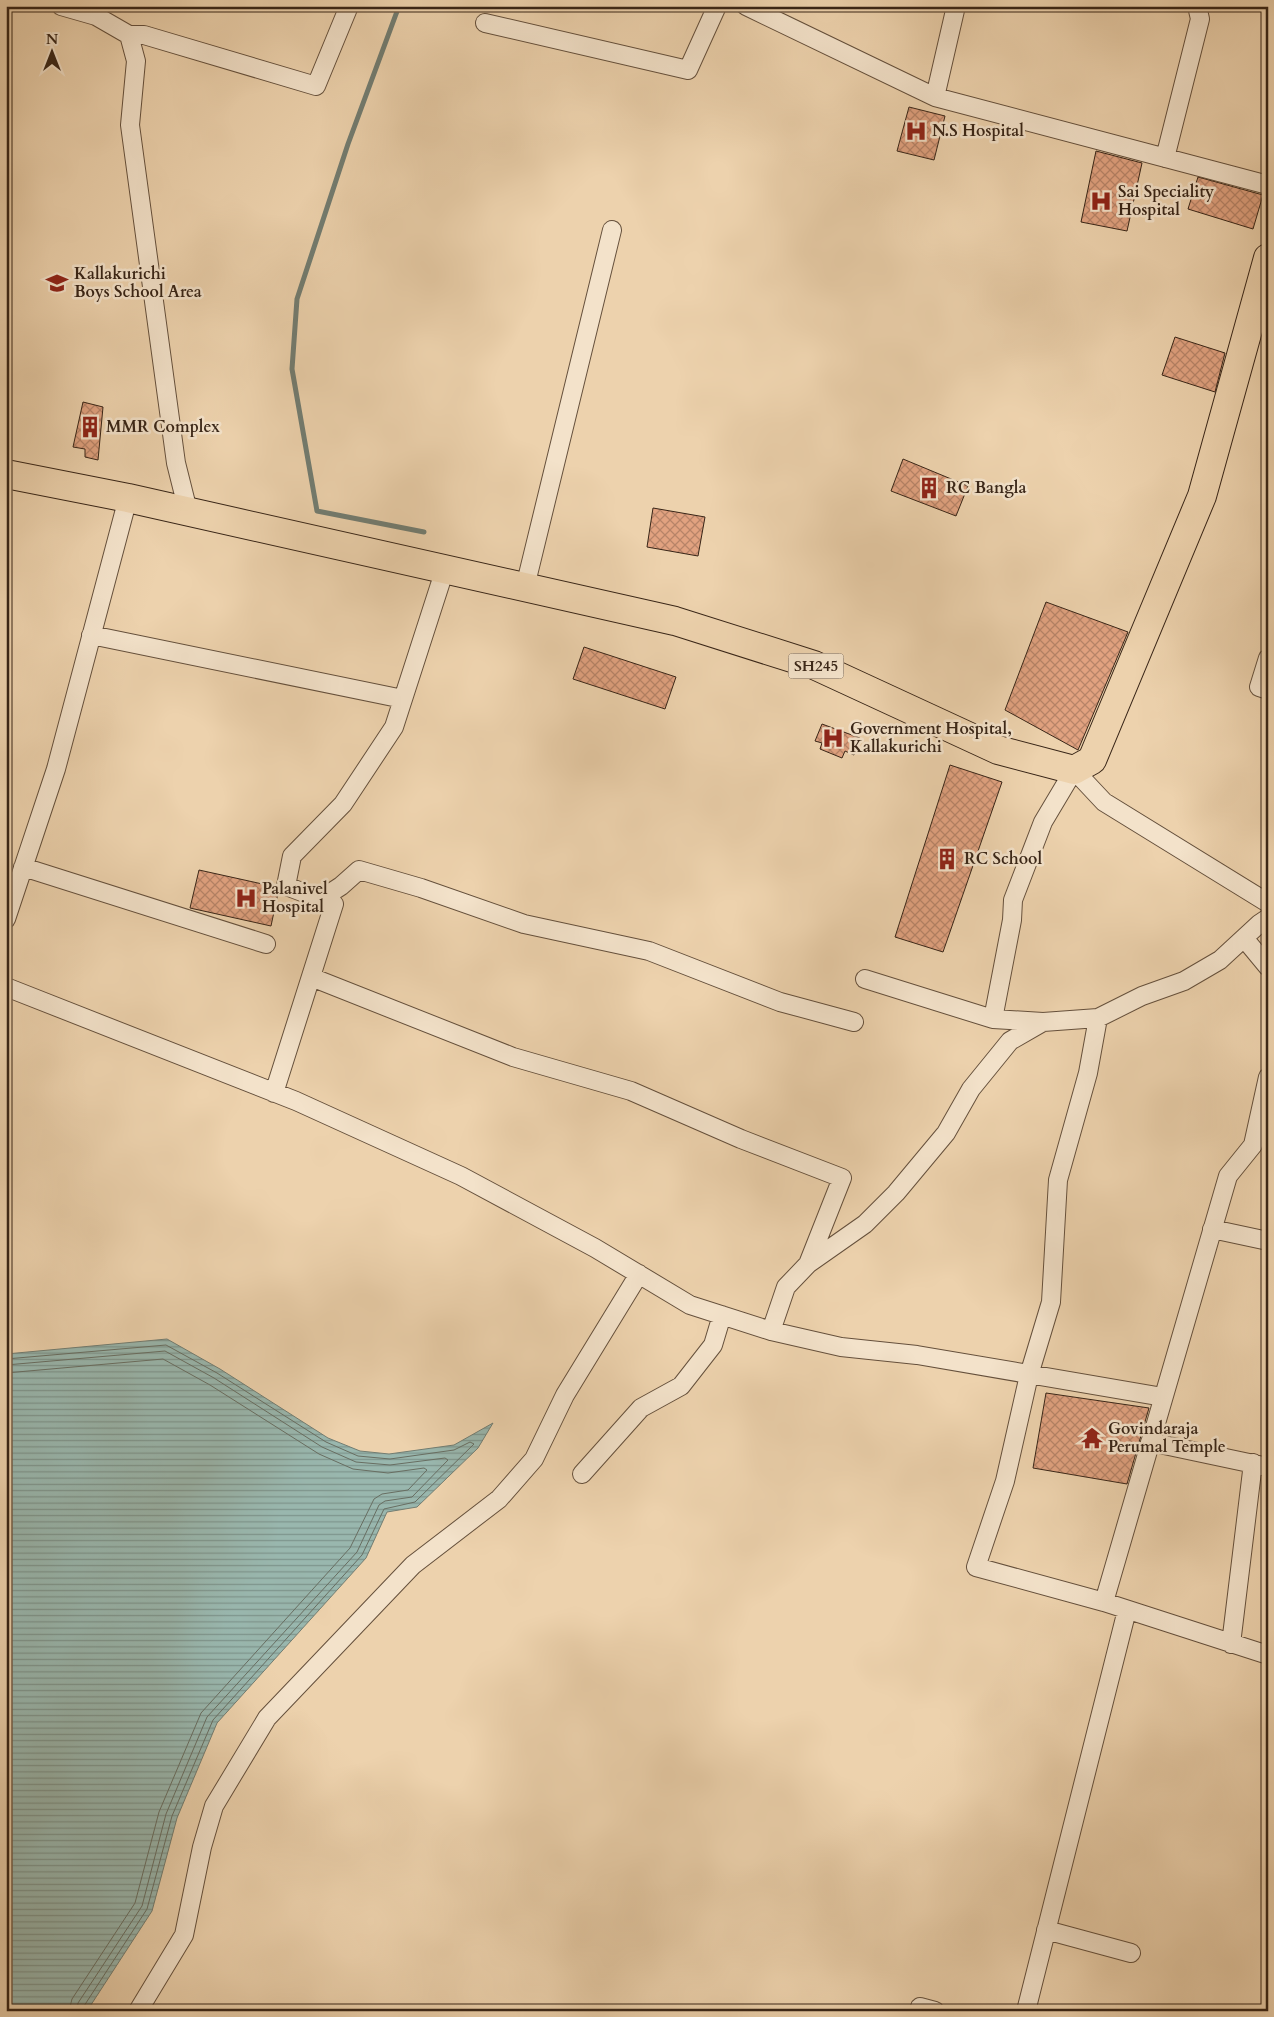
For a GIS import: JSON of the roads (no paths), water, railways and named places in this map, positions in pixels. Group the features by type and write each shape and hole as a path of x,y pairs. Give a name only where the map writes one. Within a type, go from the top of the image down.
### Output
{"main road":[{"path":"1074,770 1092,760 1202,496 1268,258"},
{"name":"SH245","path":"6,474 188,511 675,621 814,665 998,750 1074,770"}],"street":[{"path":"70,8 96,16 129,35 144,35 316,86 349,6"},
{"path":"485,23 688,70 717,6"},
{"path":"746,6 935,97 1268,185"},
{"path":"935,97 956,6"},
{"path":"1166,158 1200,19 1197,6"},
{"path":"129,35 136,61 130,125 176,463 188,511"},
{"path":"525,587 612,230"},
{"path":"6,919 56,769 128,498"},
{"path":"274,1093 334,904 286,886 292,856 343,804 394,727 445,569"},
{"path":"91,635 403,699"},
{"path":"1268,658 1259,687 1268,690"},
{"path":"993,1019 1012,920 1013,900 1043,822 1074,770 1104,802 1268,903"},
{"path":"23,867 266,944"},
{"path":"320,899 341,886 359,870 421,888 524,924 649,951 780,1002 854,1022"},
{"path":"865,979 993,1019 1044,1022 1098,1018 1142,996 1184,981 1220,960 1268,918"},
{"path":"1244,938 1268,967"},
{"path":"311,977 513,1057 631,1091 741,1140 842,1178 808,1264"},
{"path":"6,987 274,1093 461,1176 595,1248 690,1305 771,1331 841,1348 917,1355 1163,1397"},
{"path":"1098,1018 1088,1074 1058,1180 1051,1302 1029,1375 1005,1481 976,1567 1104,1602 1268,1656"},
{"path":"771,1331 786,1287 808,1264 865,1224 896,1194 946,1133 971,1090 1010,1041 1044,1022"},
{"path":"1104,1602 1228,1176 1253,1145 1267,1085"},
{"path":"1212,1229 1268,1241"},
{"path":"138,2011 184,1935 202,1847 214,1806 267,1718 413,1565 499,1499 534,1459 565,1395 639,1274"},
{"path":"582,1474 641,1408 681,1386 712,1346 722,1315"},
{"path":"1150,1442 1260,1465 1231,1644"},
{"path":"1026,2011 1126,1610"},
{"path":"1046,1930 1131,1953"}],"water":[{"path":"167,1339 220,1369 328,1438 360,1451 389,1454 454,1445 493,1423 478,1448 417,1507 387,1512 366,1558 217,1723 177,1818 152,1911 87,2011 6,2011 6,1354"}],"waterway":[{"path":"399,6 348,144 297,299 292,369 317,511 424,532"}],"place":[{"name":"N.S Hospital","path":"916,131"},
{"name":"Sai Speciality Hospital","path":"1101,201"},
{"name":"Kallakurichi Boys School Area","path":"57,283"},
{"name":"MMR Complex","path":"90,427"},
{"name":"RC Bangla","path":"929,488"},
{"name":"Government Hospital, Kallakurichi","path":"833,738"},
{"name":"RC School","path":"947,859"},
{"name":"Palanivel Hospital","path":"246,898"},
{"name":"Govindaraja Perumal Temple","path":"1092,1438"}]}
